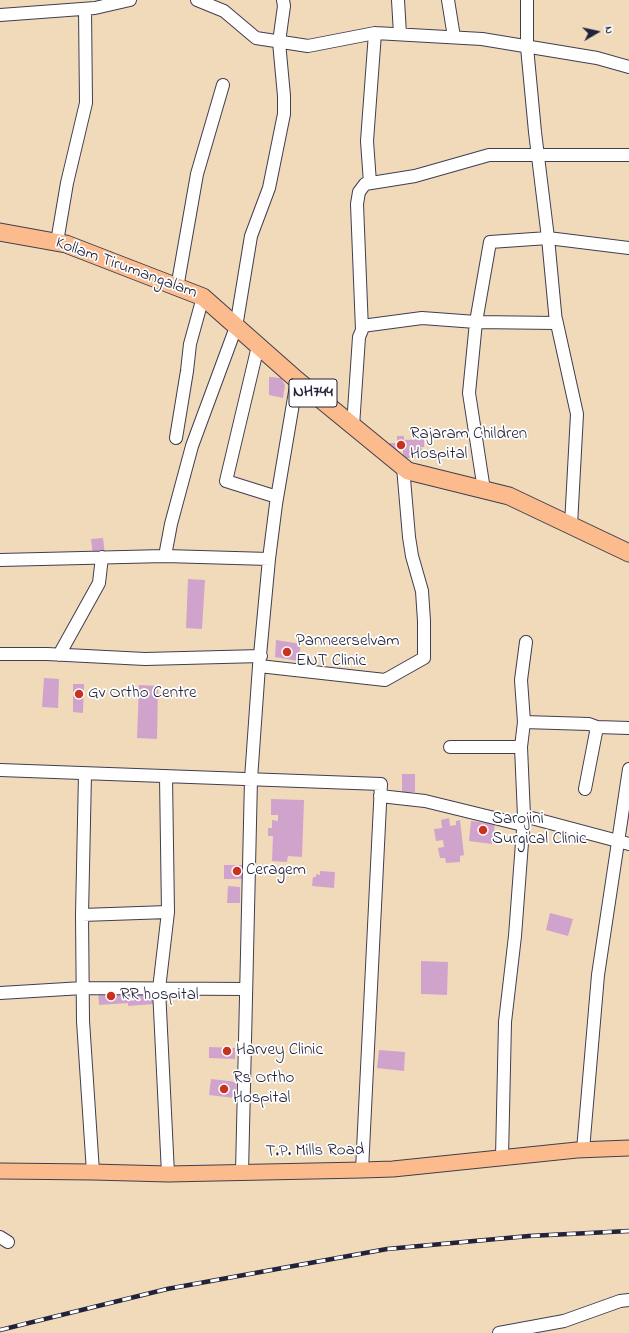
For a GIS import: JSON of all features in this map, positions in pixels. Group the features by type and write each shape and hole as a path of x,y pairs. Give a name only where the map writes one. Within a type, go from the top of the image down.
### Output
{"highway":[{"name":"Kollam Tirumangalam","path":"0,232 66,244 203,297 297,380 408,471 509,496 629,553"}],"main road":[{"name":"T.P. Mills Road","path":"0,1171 168,1174 393,1169 502,1157 583,1150 629,1148"}],"street":[{"path":"0,16 92,6 130,0"},
{"path":"197,0 224,12 256,38 279,42 308,46 375,33 454,37 482,39 527,46 597,58 629,66"},
{"path":"165,556 171,524 192,446 236,327 251,236 268,188 284,114 284,96 279,42 284,6 283,0"},
{"path":"398,0 400,34"},
{"path":"448,0 454,37"},
{"path":"527,0 527,46 537,155 548,238 556,319 577,414 571,525"},
{"path":"57,242 67,182 86,103 92,6"},
{"path":"370,183 367,141 375,33"},
{"path":"177,288 197,174 223,85"},
{"path":"353,426 359,337 362,326 357,204 360,192 365,184 415,176 489,155 629,155"},
{"path":"484,490 469,393 476,322 490,242 548,238 629,248"},
{"path":"176,438 190,344 203,297"},
{"path":"362,326 422,318 476,322 556,323 556,319"},
{"path":"258,346 226,480 277,497"},
{"path":"242,1172 251,780 269,559 277,497 297,380"},
{"path":"0,654 260,661 385,680 424,658 422,591 412,556 402,467"},
{"path":"0,560 165,556 269,559"},
{"path":"59,655 99,583 102,558"},
{"path":"502,1157 505,1022 515,936 523,821 521,747 524,722 521,680 526,642"},
{"path":"524,722 589,724 596,727 629,728"},
{"path":"585,789 596,727"},
{"path":"450,747 521,747"},
{"path":"583,1150 598,975 624,843 629,769"},
{"path":"0,770 381,784 362,1170"},
{"path":"85,774 82,915 83,1021 93,1172"},
{"path":"166,777 168,912 159,989 168,1174"},
{"path":"380,796 425,801 624,843"},
{"path":"82,915 168,912"},
{"path":"0,993 83,988 246,989"},
{"path":"498,1333 530,1330 564,1321 620,1301 629,1300"}],"building":[{"path":"269,377 281,378 285,385 283,398 269,395"},
{"path":"397,436 404,436 404,440 424,439 424,447 421,447 422,451 419,451 419,454 415,454 415,458 403,458 403,448 398,449 398,452 386,452 386,443 397,443"},
{"path":"103,538 107,571 95,573 91,539"},
{"path":"188,579 205,580 202,629 186,628"},
{"path":"276,640 301,644 298,661 275,657"},
{"path":"44,678 59,679 58,708 42,707"},
{"path":"73,684 84,684 83,713 73,712"},
{"path":"139,685 158,686 157,739 137,738"},
{"path":"402,774 415,774 415,792 402,792"},
{"path":"271,799 304,800 302,857 288,856 287,862 272,861 273,836 268,836 268,828 272,828 272,820 278,821 278,815 271,815"},
{"path":"449,818 450,826 456,825 456,821 460,820 464,855 460,856 460,862 446,863 445,858 440,858 438,848 444,847 443,840 436,841 434,829 442,828 441,820"},
{"path":"471,821 495,824 492,844 469,841"},
{"path":"224,865 244,865 243,879 224,879"},
{"path":"320,871 335,872 334,888 312,886 313,877 316,877 316,874 320,875"},
{"path":"228,886 240,887 240,903 227,903"},
{"path":"550,913 573,919 568,936 546,930"},
{"path":"421,961 448,962 447,995 421,994"},
{"path":"123,989 123,998 128,998 127,993 153,991 154,1004 128,1006 128,1003 99,1005 98,991"},
{"path":"209,1047 235,1048 235,1059 209,1058"},
{"path":"379,1050 405,1052 404,1071 377,1068"},
{"path":"211,1079 237,1082 235,1098 209,1095"}],"railway":[{"path":"0,1330 167,1289 387,1249 529,1236 629,1231"}],"place":[{"name":"Rajaram Children Hospital","path":"401,445"},
{"name":"Panneerselvam ENT Clinic","path":"287,652"},
{"name":"Gv Ortho Centre","path":"79,694"},
{"name":"Sarojini Surgical Clinic","path":"483,830"},
{"name":"Ceragem","path":"237,871"},
{"name":"RR hospital","path":"111,996"},
{"name":"Harvey Clinic","path":"227,1051"},
{"name":"Rs Ortho Hospital","path":"224,1089"}]}
